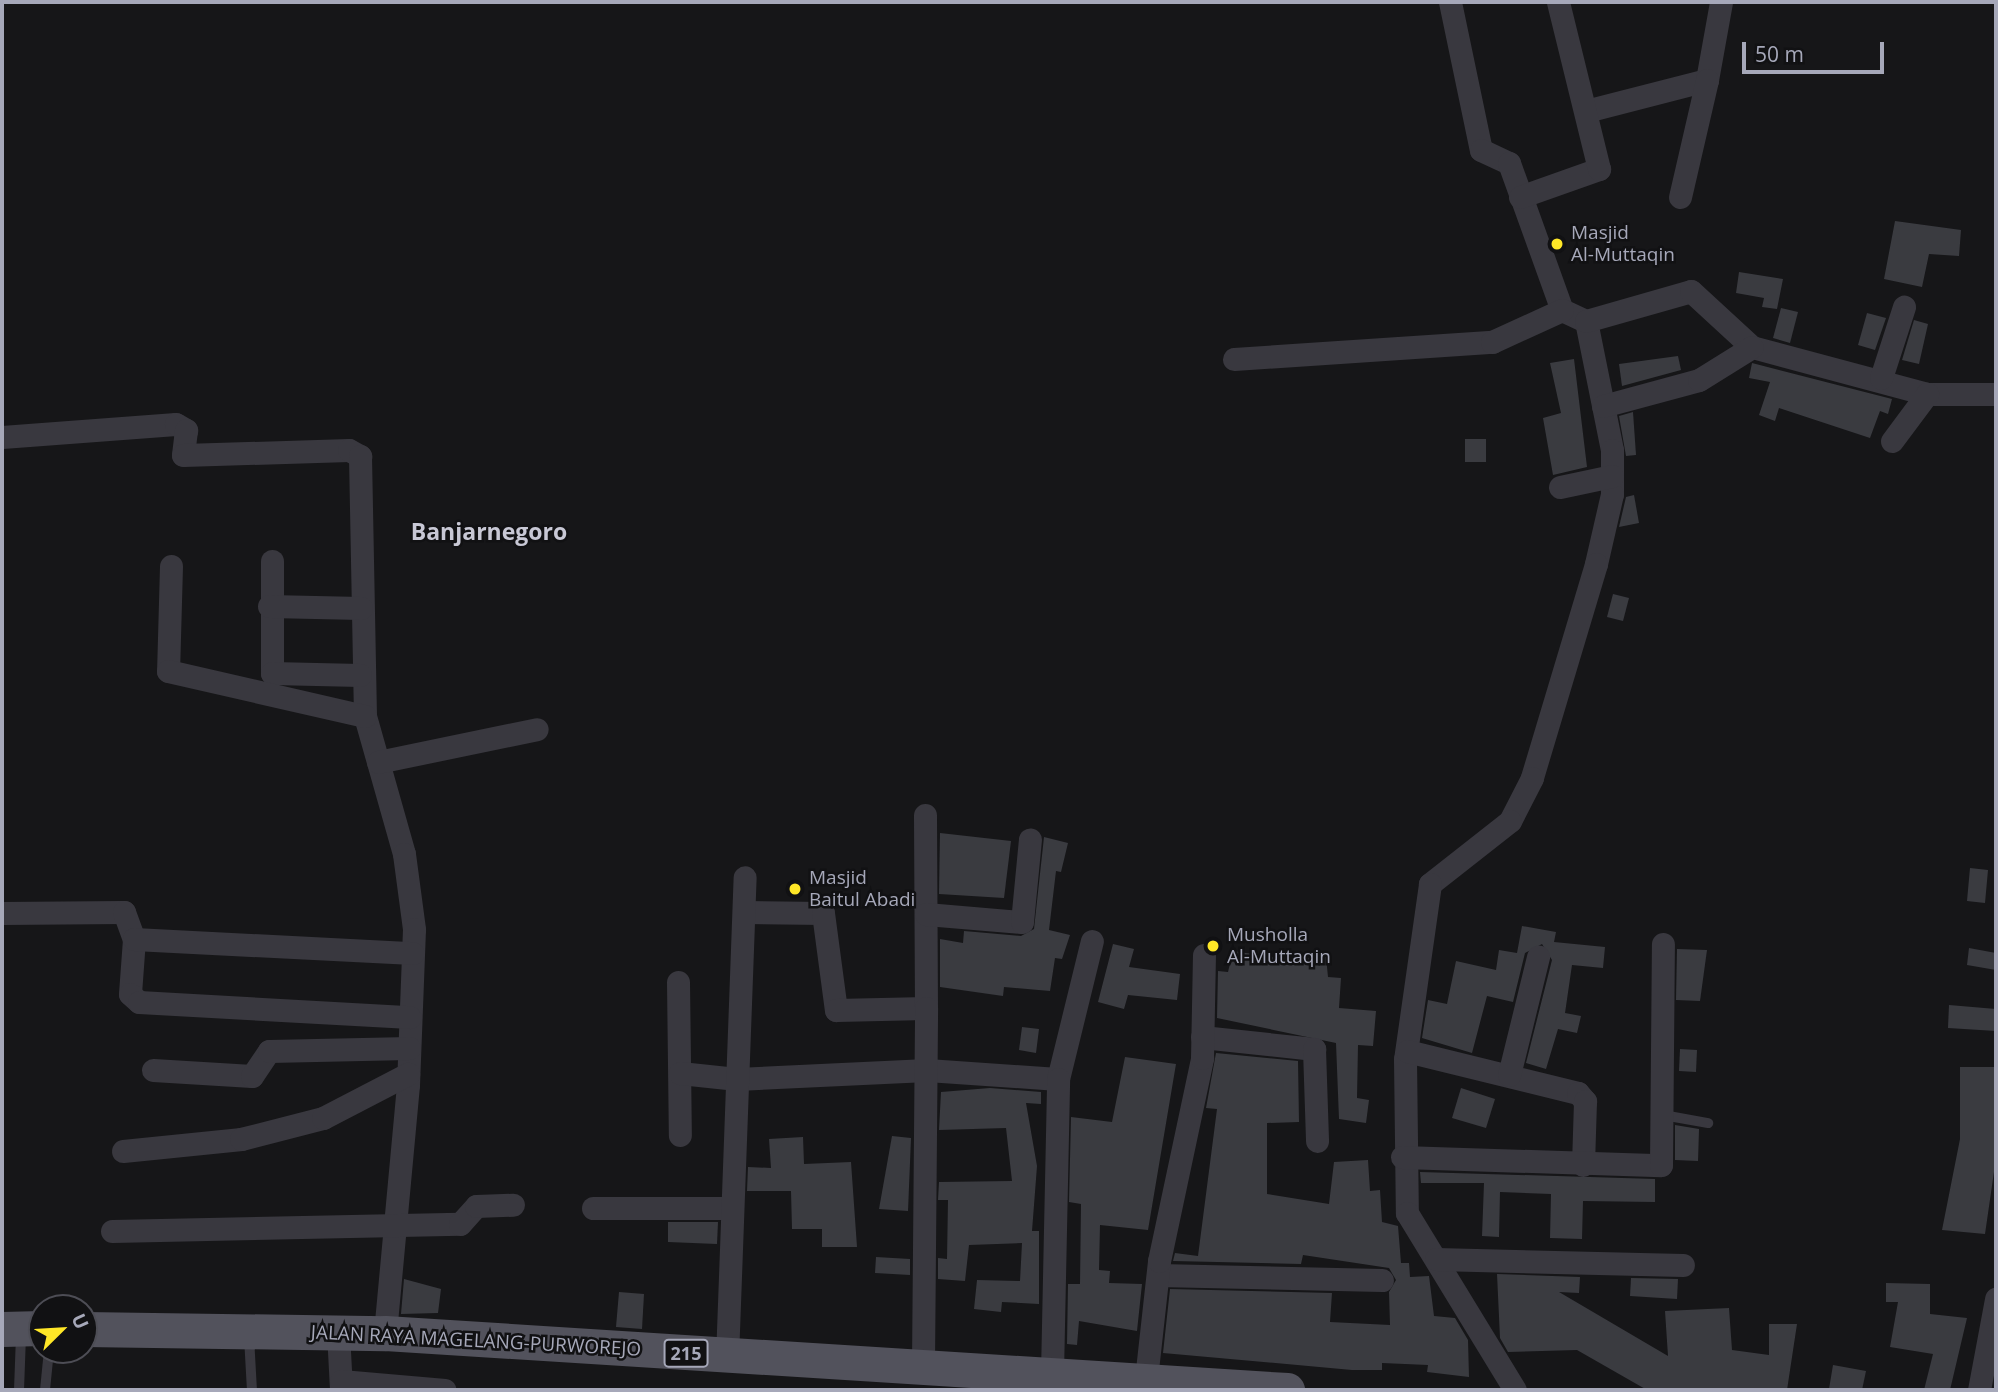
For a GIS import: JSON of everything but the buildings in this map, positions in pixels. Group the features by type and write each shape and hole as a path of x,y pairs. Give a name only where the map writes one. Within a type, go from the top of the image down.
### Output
{"main road":[{"name":"JALAN RAYA MAGELANG-PURWOREJO","path":"98,1329 385,1333 727,1358 923,1363 1052,1374 1132,1385 1287,1390"}],"street":[{"path":"1450,2 1481,150 1509,163 1562,310 1586,321 1691,291 1752,346 1881,378 1927,394 1996,394"},
{"path":"1520,197 1598,172 1586,111 1558,2"},
{"path":"1679,197 1707,80 1721,2"},
{"path":"1586,111 1707,80"},
{"path":"1881,378 1904,307"},
{"path":"1234,359 1492,342 1562,310"},
{"path":"1515,1390 1408,1213 1402,1157 1407,1051 1430,884 1510,821 1532,778 1596,564 1612,476 1603,406 1586,321"},
{"path":"1603,406 1699,380 1752,346"},
{"path":"1892,441 1927,394"},
{"path":"2,437 176,424 186,430 183,455 355,452 361,461 360,675 365,716 404,854 413,953 408,1074 390,1228 385,1333"},
{"path":"1560,487 1612,476"},
{"path":"272,561 269,606 272,673 360,675"},
{"path":"171,566 169,671 365,716"},
{"path":"269,606 360,608"},
{"path":"378,762 537,729"},
{"path":"923,1363 928,1070 925,815"},
{"path":"926,914 1020,924 1030,839"},
{"path":"727,1358 745,877"},
{"path":"2,913 119,909 134,939 130,994 139,1002 410,1017"},
{"path":"744,912 822,913 836,1010 926,1008"},
{"path":"134,939 413,953"},
{"path":"1052,1374 1058,1079 1092,942"},
{"path":"1402,1157 1583,1165 1661,1164 1663,944"},
{"path":"1132,1385 1158,1275 1202,1038 1204,955"},
{"path":"1509,1075 1538,957"},
{"path":"678,982 680,1135"},
{"path":"1202,1038 1314,1049 1317,1141"},
{"path":"153,1070 252,1076 269,1051 409,1048"},
{"path":"1407,1051 1509,1075 1582,1096 1583,1165"},
{"path":"680,1073 737,1079 928,1070 1058,1079"},
{"path":"123,1151 241,1139 323,1118 408,1074"},
{"path":"112,1231 390,1228 460,1224 477,1206 513,1205"},
{"path":"593,1208 733,1208"},
{"path":"1436,1259 1683,1265"},
{"path":"1158,1275 1382,1280"},
{"path":"1979,1390 1991,1353 1995,1311"},
{"path":"338,1332 341,1386 445,1390"}],"lane":[{"path":"1663,1115 1708,1123"},
{"path":"19,1390 22,1328"},
{"path":"249,1331 252,1390"},
{"path":"46,1390 47,1364"}],"place":[{"name":"Masjid Al-Muttaqin","path":"1557,244"},
{"name":"Masjid Baitul Abadi","path":"795,889"},
{"name":"Musholla Al-Muttaqin","path":"1213,946"}],"district":[{"name":"Banjarnegoro","path":"489,531"}]}
